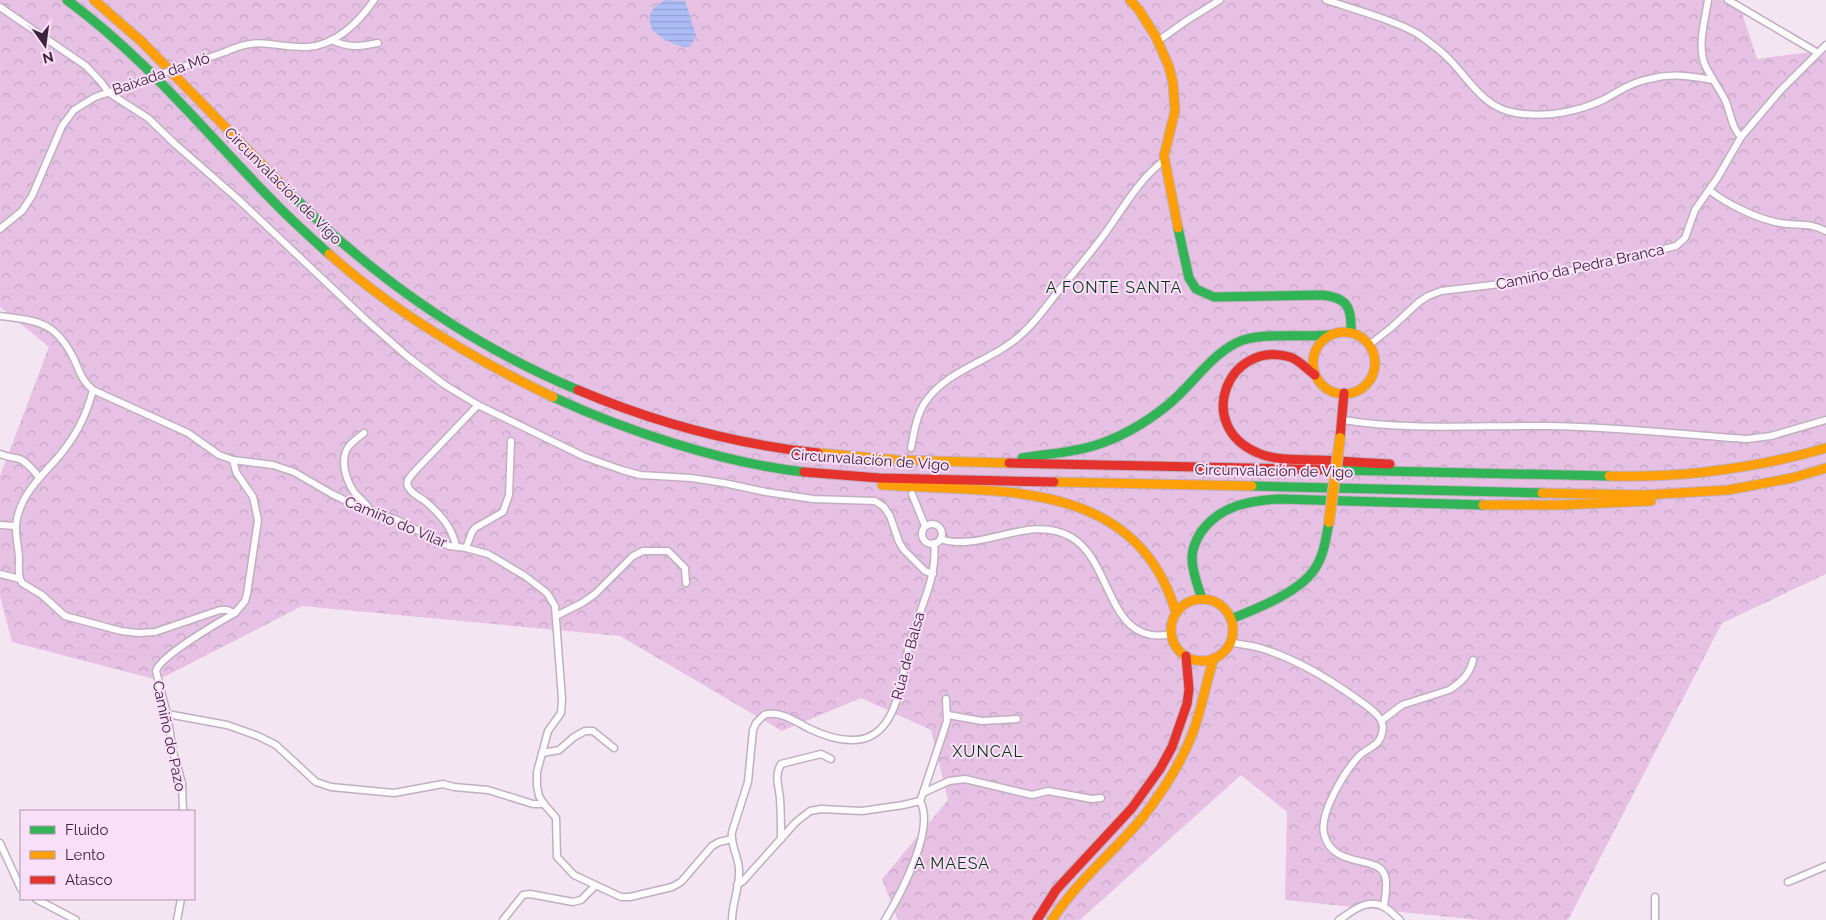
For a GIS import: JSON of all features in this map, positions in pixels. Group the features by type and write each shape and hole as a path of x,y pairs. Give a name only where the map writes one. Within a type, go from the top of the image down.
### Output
{"main road":[{"name":"Circunvalación de Vigo","path":"67,0 105,29 146,66 271,199 317,243 348,271 395,307 455,347 548,396 634,430 695,448 785,469 855,477 1636,494 1728,490 1792,478 1826,468"},
{"name":"Circunvalación de Vigo","path":"94,0 140,40 278,182 344,244 408,294 482,342 528,367 606,402 712,436 764,446 850,457 1007,463 1636,477 1740,468 1826,448"},
{"path":"1130,0 1140,10 1158,41 1173,82 1175,111 1162,162 1166,171 1186,269 1192,284 1196,289 1208,295 1221,297 1321,295 1338,297 1348,306 1351,317 1351,332"},
{"path":"1007,463 1027,457 1093,446 1134,429 1169,404 1222,353 1237,343 1256,337 1314,337 1351,332 1361,337 1369,345 1375,362 1370,379 1356,391 1337,393 1324,386 1307,366 1286,355 1264,354 1245,362 1229,378 1223,395 1222,412 1229,432 1241,444 1265,456 1291,459 1406,464 1433,472"},
{"path":"1315,375 1313,368 1314,355 1320,343 1330,335"},
{"path":"1231,619 1284,593 1304,580 1313,571 1321,557 1340,438 1344,393"},
{"path":"855,477 872,484 993,491 1044,496 1069,502 1090,511 1125,533 1139,546 1161,575 1176,613"},
{"path":"1202,599 1192,562 1193,548 1197,539 1204,527 1221,512 1253,501 1280,499 1615,504 1699,498 1728,490"},
{"path":"1202,599 1220,605 1231,619 1232,627 1230,642 1221,654 1214,658 1200,661 1186,656 1174,645 1171,627 1176,613 1183,605 1202,599"},
{"path":"1037,920 1056,890 1132,808 1160,769 1172,747 1187,704 1189,689 1186,656"},
{"path":"1052,920 1069,895 1086,875 1153,804 1170,779 1185,750 1196,722 1214,658"}],"street":[{"name":"Baixada da Mó","path":"0,229 22,211 32,196 62,126 74,110 95,97 244,44 259,42 306,47 317,46 331,40 355,23 374,0"},
{"path":"1158,41 1220,0"},
{"path":"1326,0 1403,27 1416,34 1447,57 1486,100 1509,112 1537,114 1575,110 1603,100 1637,82 1661,76 1684,75 1713,80"},
{"path":"1708,0 1704,18 1704,64 1727,105 1734,130 1741,137"},
{"path":"1728,0 1818,53"},
{"path":"0,7 86,66 102,82 109,93 148,118 174,144 238,199 366,320 408,357 445,385 478,405 585,457 640,475 691,478 813,499 874,501 884,507 890,516 899,542 904,550 924,571 933,574"},
{"path":"331,40 344,46 362,46 378,42"},
{"name":"Camiño da Pedra Branca","path":"1369,345 1392,328 1419,302 1441,291 1509,283 1676,246 1685,238 1695,210 1741,137 1780,91 1826,45"},
{"path":"911,448 916,421 923,405 931,395 948,380 1006,347 1025,331 1088,257 1139,185 1162,162"},
{"path":"1709,190 1737,208 1766,219 1780,223 1805,224 1826,231"},
{"path":"0,316 32,321 45,325 54,331 61,338 74,359 84,382 93,390 85,417 60,454 39,476 20,507 16,526 20,579"},
{"name":"Camiño do Vilar","path":"93,390 188,433 219,456 233,460 274,465 294,472 365,510 395,519 449,546 488,554 525,576 547,593 552,600 556,616 562,699 561,713 548,731 537,772 537,786 539,796 556,818 557,857 574,875 621,897 672,887 688,875 712,846 732,838"},
{"path":"456,546 452,530 426,502 408,488 407,483 415,471 478,405"},
{"path":"1342,420 1398,426 1595,428 1747,439 1771,436 1826,420"},
{"path":"364,433 348,447 344,467 347,478 355,492 368,506 365,510"},
{"path":"466,548 475,528 503,512 509,495 511,441"},
{"path":"0,454 9,459 18,458 39,476"},
{"path":"0,574 20,579 42,594 65,616 120,631 155,632 220,610 235,613 245,601 247,594 258,520 253,497 236,472 233,460"},
{"path":"912,494 925,526 922,538 928,543 934,543 940,539 968,542 1040,529 1056,532 1071,538 1091,556 1119,610 1134,630 1146,635 1171,634"},
{"path":"925,526 931,524 938,526 941,532 940,539"},
{"path":"0,525 16,526"},
{"name":"Rúa de Balsa","path":"732,920 739,865 732,832 748,782 753,730 760,717 769,714 787,717 822,734 855,740 870,736 883,725 894,708 900,693 910,642 933,574 936,559 934,543"},
{"path":"556,616 582,603 608,582 633,556 643,551 668,551 685,568 686,583"},
{"name":"Camiño do Pazo","path":"184,810 182,783 173,752 167,714 157,678 158,666 168,656 235,613"},
{"path":"1230,642 1261,648 1299,664 1346,692 1375,713 1381,722 1383,730 1380,738 1377,743 1355,760 1330,800 1323,826 1326,840 1335,852 1354,860 1374,865 1385,874 1384,906"},
{"path":"1381,722 1402,705 1449,690 1470,670 1474,660"},
{"path":"885,920 896,902 917,856 922,834 923,810 920,801 948,715 946,699"},
{"path":"167,714 227,725 258,736 276,745 316,782 331,787 394,794 443,784 454,787 488,790 534,804 544,804"},
{"path":"948,715 982,720 1017,719"},
{"path":"542,753 558,750 585,731 592,731 614,748"},
{"path":"781,839 780,798 777,779 777,772 781,764 821,754 831,759"},
{"path":"923,793 949,781 965,779 1032,796 1048,791 1092,799 1101,798"},
{"path":"737,885 744,881 796,822 810,811 820,809 862,811 920,801"},
{"path":"0,843 20,887"},
{"path":"1788,882 1826,866"},
{"path":"503,920 523,895 530,894 573,902 581,900 595,886"},
{"path":"1655,897 1656,920"},
{"path":"38,900 76,920"},
{"path":"177,920 181,900"},
{"path":"1339,920 1352,910 1366,905 1384,906 1400,920"}],"green space":[{"path":"0,0 1738,0 1757,59 1826,50 1826,574 1722,623 1568,920 1479,920 1285,900 1287,812 1241,775 1080,920 898,920 882,879 948,800 931,730 861,698 782,731 620,636 302,606 158,680 12,642 0,596 0,476 49,347 0,307"}],"water":[{"path":"665,0 685,1 696,35 690,46 676,45 652,30 651,12"}],"tunnel":[{"path":"911,448 911,480"}],"traffic: fast":[{"path":"67,0 96,22 148,70 278,206 329,254"},
{"path":"289,192 338,239 371,267 427,308 516,361 578,390"},
{"path":"1178,228 1189,278 1196,289 1214,297 1330,296 1342,301 1349,310 1351,332"},
{"path":"1022,458 1084,448 1103,443 1133,429 1169,404 1217,356 1236,343 1246,339 1269,336 1330,335"},
{"path":"553,397 612,422 676,444 741,461 804,472"},
{"path":"1338,470 1609,476"},
{"path":"1252,486 1542,493"},
{"path":"1202,599 1192,563 1195,544 1201,532 1209,523 1226,510 1236,506 1257,501 1280,499 1483,505"},
{"path":"1231,619 1276,599 1298,586 1307,578 1320,559 1329,522"}],"traffic: slow":[{"path":"94,0 141,41 289,192"},
{"path":"1130,0 1139,10 1156,37 1169,67 1173,83 1175,111 1164,156 1178,228"},
{"path":"329,254 381,296 464,351 553,397"},
{"path":"1344,332 1361,337 1366,341 1370,346 1375,363 1370,380 1366,385 1361,389 1344,394 1327,389 1322,385 1318,380 1313,363 1318,346 1322,341 1327,337 1344,332"},
{"path":"1329,522 1340,438"},
{"path":"1609,476 1664,475 1719,470 1773,461 1826,448"},
{"path":"818,453 897,460 1009,463"},
{"path":"1542,493 1644,495 1728,490 1792,478 1826,468"},
{"path":"1054,482 1252,486"},
{"path":"882,485 1014,493 1056,501 1095,514 1129,536 1157,568 1176,613"},
{"path":"1483,505 1559,505 1651,501"},
{"path":"1202,599 1219,604 1224,608 1228,613 1233,630 1228,647 1224,652 1219,656 1202,661 1185,656 1180,652 1176,647 1171,630 1176,613 1180,608 1185,604 1202,599"},
{"path":"1052,920 1084,880 1143,817 1171,776 1193,732 1214,658"}],"traffic: jam":[{"path":"1315,375 1293,358 1268,355 1250,361 1235,372 1226,388 1223,406 1227,424 1238,440 1265,456 1287,459 1390,464"},
{"path":"578,390 666,422 725,438 818,453"},
{"path":"1340,438 1344,393"},
{"path":"1009,463 1338,470"},
{"path":"804,472 879,478 1054,482"},
{"path":"1037,920 1056,890 1132,808 1160,769 1172,747 1187,704 1189,689 1186,656"}],"district":[{"name":"A FONTE SANTA","path":"1114,287"},
{"name":"XUNCAL","path":"988,751"},
{"name":"A MAESA","path":"952,863"}]}
